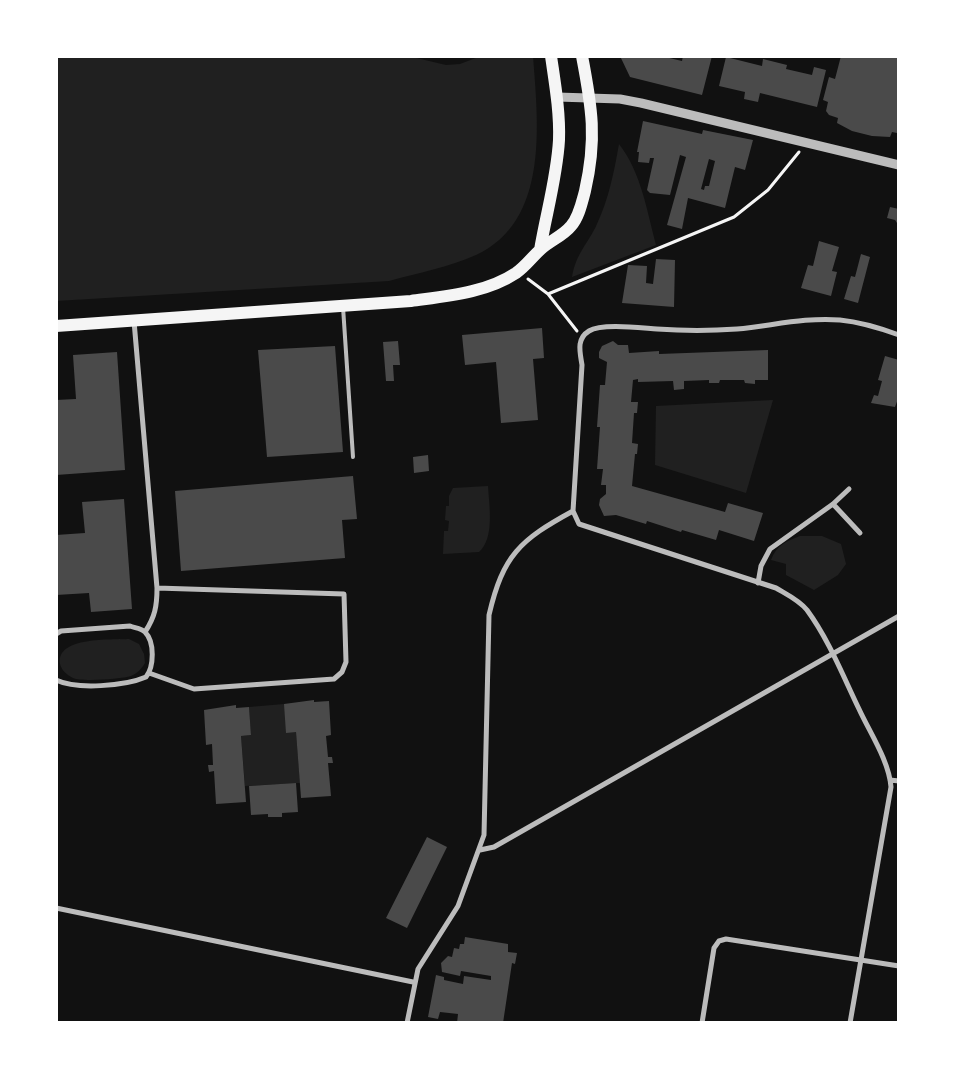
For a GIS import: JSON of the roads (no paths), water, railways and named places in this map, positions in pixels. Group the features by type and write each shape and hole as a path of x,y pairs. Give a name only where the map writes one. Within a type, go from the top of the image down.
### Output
{"main road":[{"path":"540,250 558,152 557,97 551,56"},
{"path":"56,326 342,306 458,295 499,282 516,273 540,250 571,226 581,207 593,148 590,98 582,56"}],"street":[{"path":"557,97 641,102 899,165"},
{"path":"850,1023 890,796 890,780 877,746 832,654 806,609 776,588 586,528 579,524 572,512 582,365 579,348 582,337 591,330 618,327 694,331 738,329 803,320 840,320 879,327 899,335"},
{"path":"134,321 157,588 157,604 153,619 145,632"},
{"path":"758,582 762,566 770,549 833,504 849,489"},
{"path":"833,504 860,533"},
{"path":"407,1023 413,982 428,952 458,906 480,850 486,821 489,615 495,586 508,561 526,540 572,512"},
{"path":"149,673 194,689 334,679 342,672 346,662 344,594 157,588"},
{"path":"480,850 494,847 899,616"},
{"path":"56,634 61,631 130,626 145,632 151,648 152,665 149,673 138,681 73,686 56,680"},
{"path":"890,780 899,781"},
{"path":"56,908 413,982"},
{"path":"702,1023 714,948 719,941 726,939 899,966"}],"lane":[{"path":"342,306 353,457"}]}
